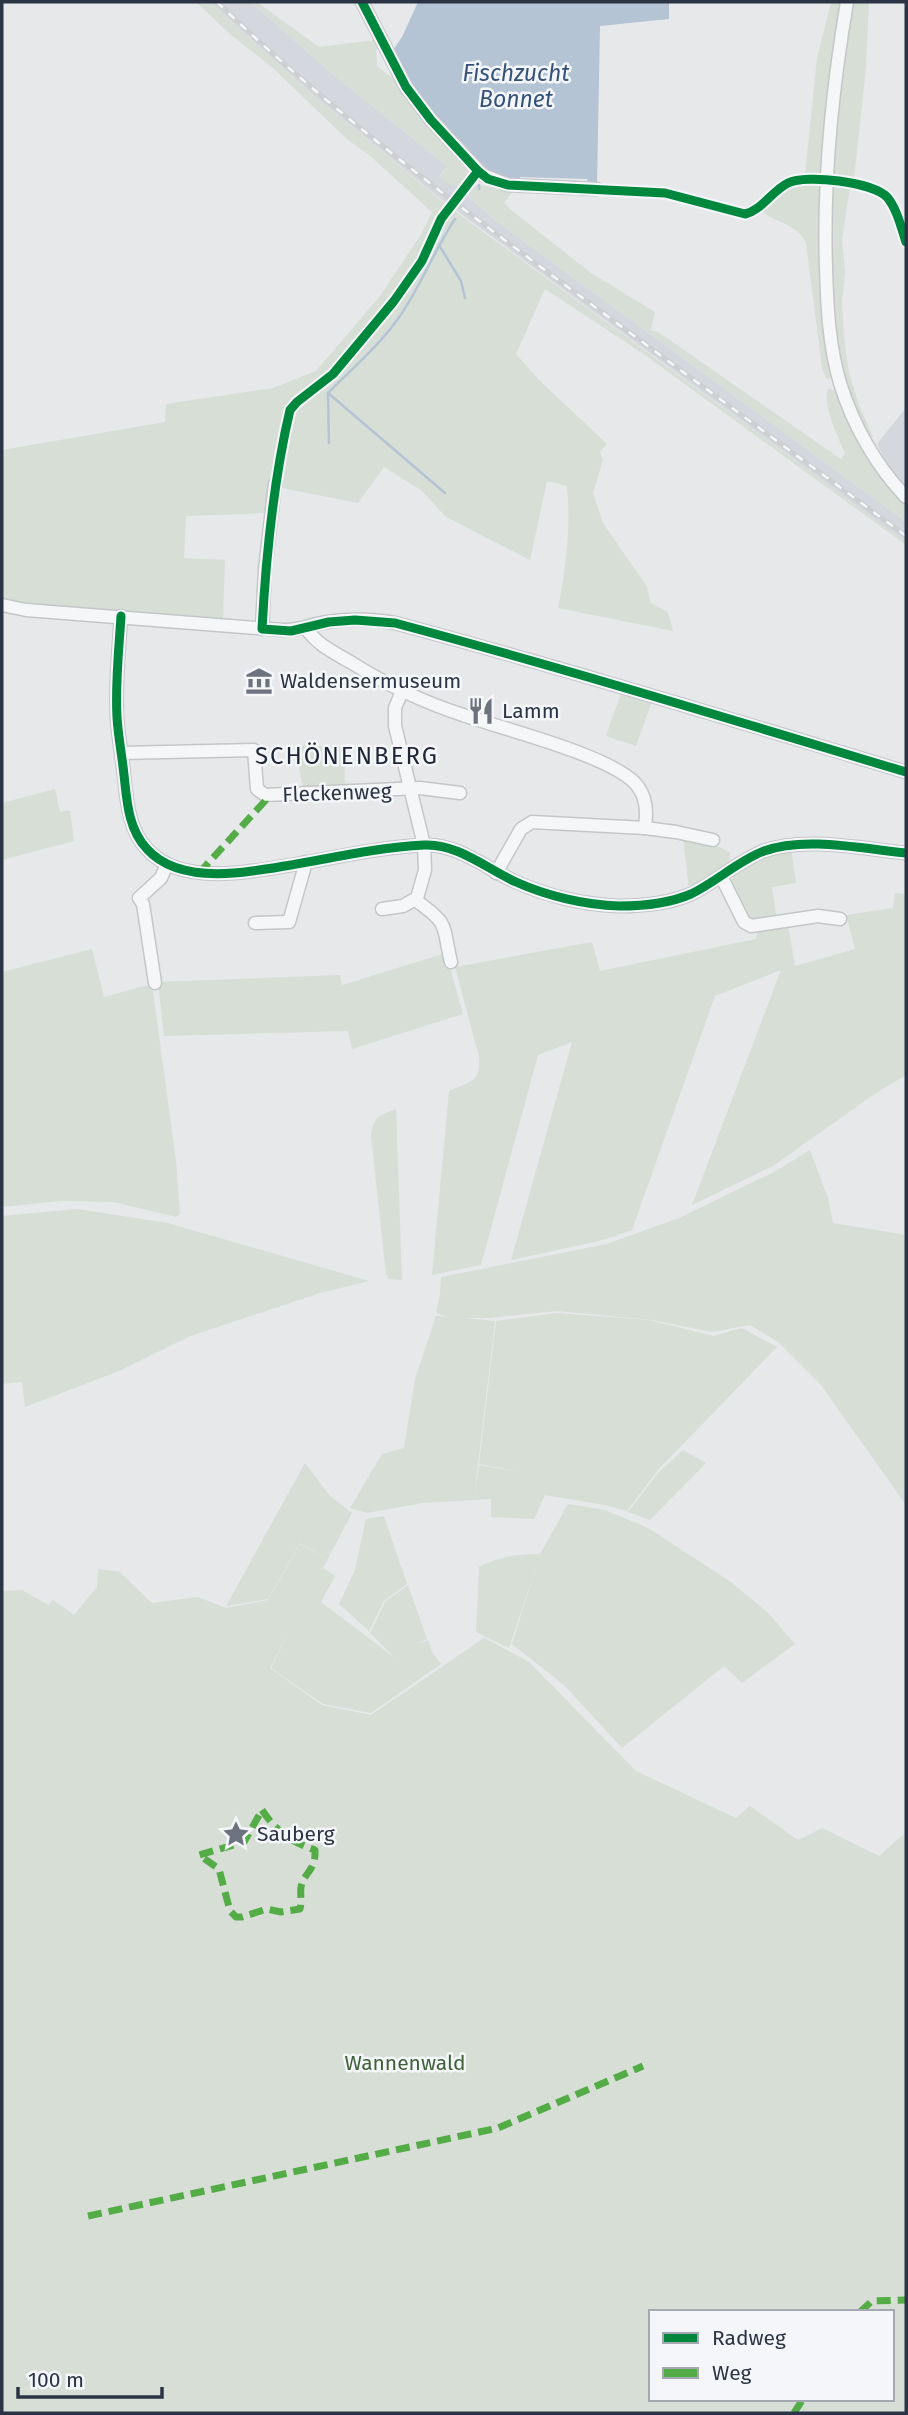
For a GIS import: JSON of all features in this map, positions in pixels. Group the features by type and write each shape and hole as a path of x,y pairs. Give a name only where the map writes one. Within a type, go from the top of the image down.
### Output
{"street":[{"path":"362,2 406,87 453,144 488,179 508,185 597,189"},
{"path":"847,2 836,65 829,135 824,222 827,306 833,353 854,420 882,468 906,497"},
{"path":"262,629 265,569 275,484"},
{"path":"2,605 291,631 342,620 396,623 906,772"},
{"path":"121,616 117,704 128,808 134,829 149,851 167,864 189,871 226,873 306,863 347,853 424,845 453,849 519,884 572,900 619,906 673,901 692,893 764,851 799,844 906,853"},
{"path":"306,628 320,644 401,691 565,749 618,771 637,785 642,793 646,804 645,828"},
{"path":"401,691 394,717 424,845 425,870 417,898 418,902 441,920 446,930 451,961"},
{"name":"Fleckenweg","path":"121,753 254,750 257,789 265,795 410,789 460,793"},
{"path":"496,873 521,830 532,822 645,828 713,840"},
{"path":"255,923 289,922 306,863"},
{"path":"155,984 143,904 139,898 161,878 167,864"},
{"path":"721,876 744,922 751,926 818,916 840,919"},
{"path":"382,909 403,906 417,898"}],"shaded area":[{"path":"210,2 251,2 330,72 447,166 439,176 454,184 496,221 906,522 906,542 442,200 312,94"},
{"path":"906,408 906,488 887,464 877,444"}],"green space":[{"path":"196,2 210,2 312,94 448,206 906,542 906,545 645,355 545,289 516,354 539,380 607,444 600,452 603,460 593,493 603,523 647,587 651,603 668,612 673,631 558,608 567,547 567,486 547,481 530,560 446,517 421,490 384,467 358,503 272,486 266,513 186,516 184,558 225,560 223,618 92,611 2,600 2,450 165,422 166,404 273,388 316,371 380,296 420,236 432,212"},
{"path":"251,2 257,2 319,47 376,40 379,45 376,51 377,66 388,75 396,77 468,168 468,175 460,189 439,177 447,166 330,72"},
{"path":"831,2 842,2 822,176 805,175 817,58"},
{"path":"852,2 869,2 866,67 854,179 832,177 834,135"},
{"path":"800,182 821,184 833,376 829,379 822,368 806,243 797,231 760,210 778,193"},
{"path":"473,185 514,190 504,203 591,273 655,312 651,330 658,332 841,459 845,454 827,404 828,389 834,390 877,471 906,507 906,522 496,221 466,194"},
{"path":"831,186 850,187 842,239 845,273 842,302 844,338 849,373 873,437 867,436 844,381 832,306"},
{"path":"622,691 652,701 636,746 606,736"},
{"path":"295,745 344,747 345,789 303,790"},
{"path":"55,789 60,812 70,810 74,841 2,860 2,803"},
{"path":"683,838 712,844 730,852 729,862 689,889"},
{"path":"791,849 796,883 772,887 777,921 750,921 730,887 733,878 753,860"},
{"path":"895,893 906,894 906,1075 773,1166 692,1205 781,970 715,996 632,1230 599,1241 511,1260 572,1042 538,1055 481,1265 432,1275 449,1091 476,1077 479,1066 479,1057 455,967 592,942 600,971 756,939 758,930 788,925 795,966 855,949 846,915 893,908"},
{"path":"92,949 104,997 152,984 176,1161 180,1214 176,1217 114,1202 61,1201 2,1207 2,972"},
{"path":"446,953 463,1014 352,1049 348,1031 164,1036 158,982 340,975 342,985"},
{"path":"396,1109 402,1280 389,1279 386,1274 371,1135 378,1117"},
{"path":"810,1150 828,1198 833,1223 906,1235 906,1505 821,1385 778,1342 750,1325 712,1332 652,1320 557,1311 465,1318 495,1321 474,1498 479,1465 527,1473 479,1464 496,1321 557,1313 649,1320 713,1336 742,1328 777,1347 658,1470 627,1511 545,1495 534,1519 491,1517 491,1499 422,1503 367,1513 350,1508 382,1454 404,1448 415,1379 436,1316 448,1317 436,1313 441,1277 607,1244 679,1218 776,1171"},
{"path":"77,1209 168,1223 369,1281 320,1293 188,1337 119,1371 25,1407 22,1382 2,1384 2,1216"},
{"path":"683,1450 706,1463 650,1520 628,1512 659,1472"},
{"name":"Wannenwald","path":"305,1463 330,1496 352,1513 323,1568 335,1576 321,1602 395,1658 370,1633 385,1602 408,1585 427,1639 413,1645 428,1640 432,1652 441,1664 371,1713 323,1704 271,1668 290,1629 270,1668 322,1705 371,1715 484,1638 529,1662 636,1771 736,1818 750,1806 798,1840 822,1828 879,1856 906,1832 906,2413 2,2413 2,1591 22,1590 48,1605 53,1600 74,1615 97,1587 98,1569 120,1572 152,1603 198,1597 226,1608 268,1600 300,1544 327,1559 300,1543 268,1599 226,1606"},
{"path":"568,1504 605,1510 648,1528 731,1582 769,1614 795,1644 742,1683 724,1666 622,1748 564,1685 512,1644 537,1564 509,1648 476,1632 479,1567 509,1557 540,1554"},
{"path":"384,1516 407,1584 384,1601 369,1631 339,1604 355,1570 366,1519"}],"water":[{"name":"Fischzucht Bonnet","path":"418,2 669,2 669,19 600,26 597,186 588,184 587,179 520,177 519,182 491,175 433,117 391,53 402,37"}],"waterway":[{"path":"445,493 328,393 386,335 409,302 455,219"},
{"path":"439,245 461,281 465,298"},
{"path":"328,394 329,443"}],"railway":[{"path":"217,2 300,78 431,184 906,536"}],"marked path":[{"path":"199,873 265,801 265,795"},
{"path":"262,1810 285,1835 315,1850 314,1863 301,1887 300,1909 281,1912 267,1909 236,1917 230,1911 219,1869 199,1855 244,1842 262,1810"},
{"path":"88,2216 498,2128 643,2066"},
{"path":"862,2310 872,2301 906,2300"},
{"path":"794,2413 802,2401"}],"cycle path":[{"path":"362,2 406,87 431,120 488,179 508,185 665,193 745,214 757,209 788,183 809,179 839,181 868,187 887,197 906,242"},
{"path":"478,171 441,219 422,261 394,301 333,374 290,410 271,519 262,629 291,631 329,622 355,620 395,623 906,772"},
{"path":"121,616 117,717 132,824 147,849 157,858 182,870 210,874 238,873 381,849 436,845 460,852 540,892 580,902 628,906 665,902 691,894 754,855 780,847 816,844 906,853"}],"place":[{"name":"Waldensermuseum","path":"259,681"},
{"name":"Lamm","path":"481,711"},
{"name":"Sauberg","path":"236,1834"}],"district":[{"name":"SCHÖNENBERG","path":"347,756"}]}
